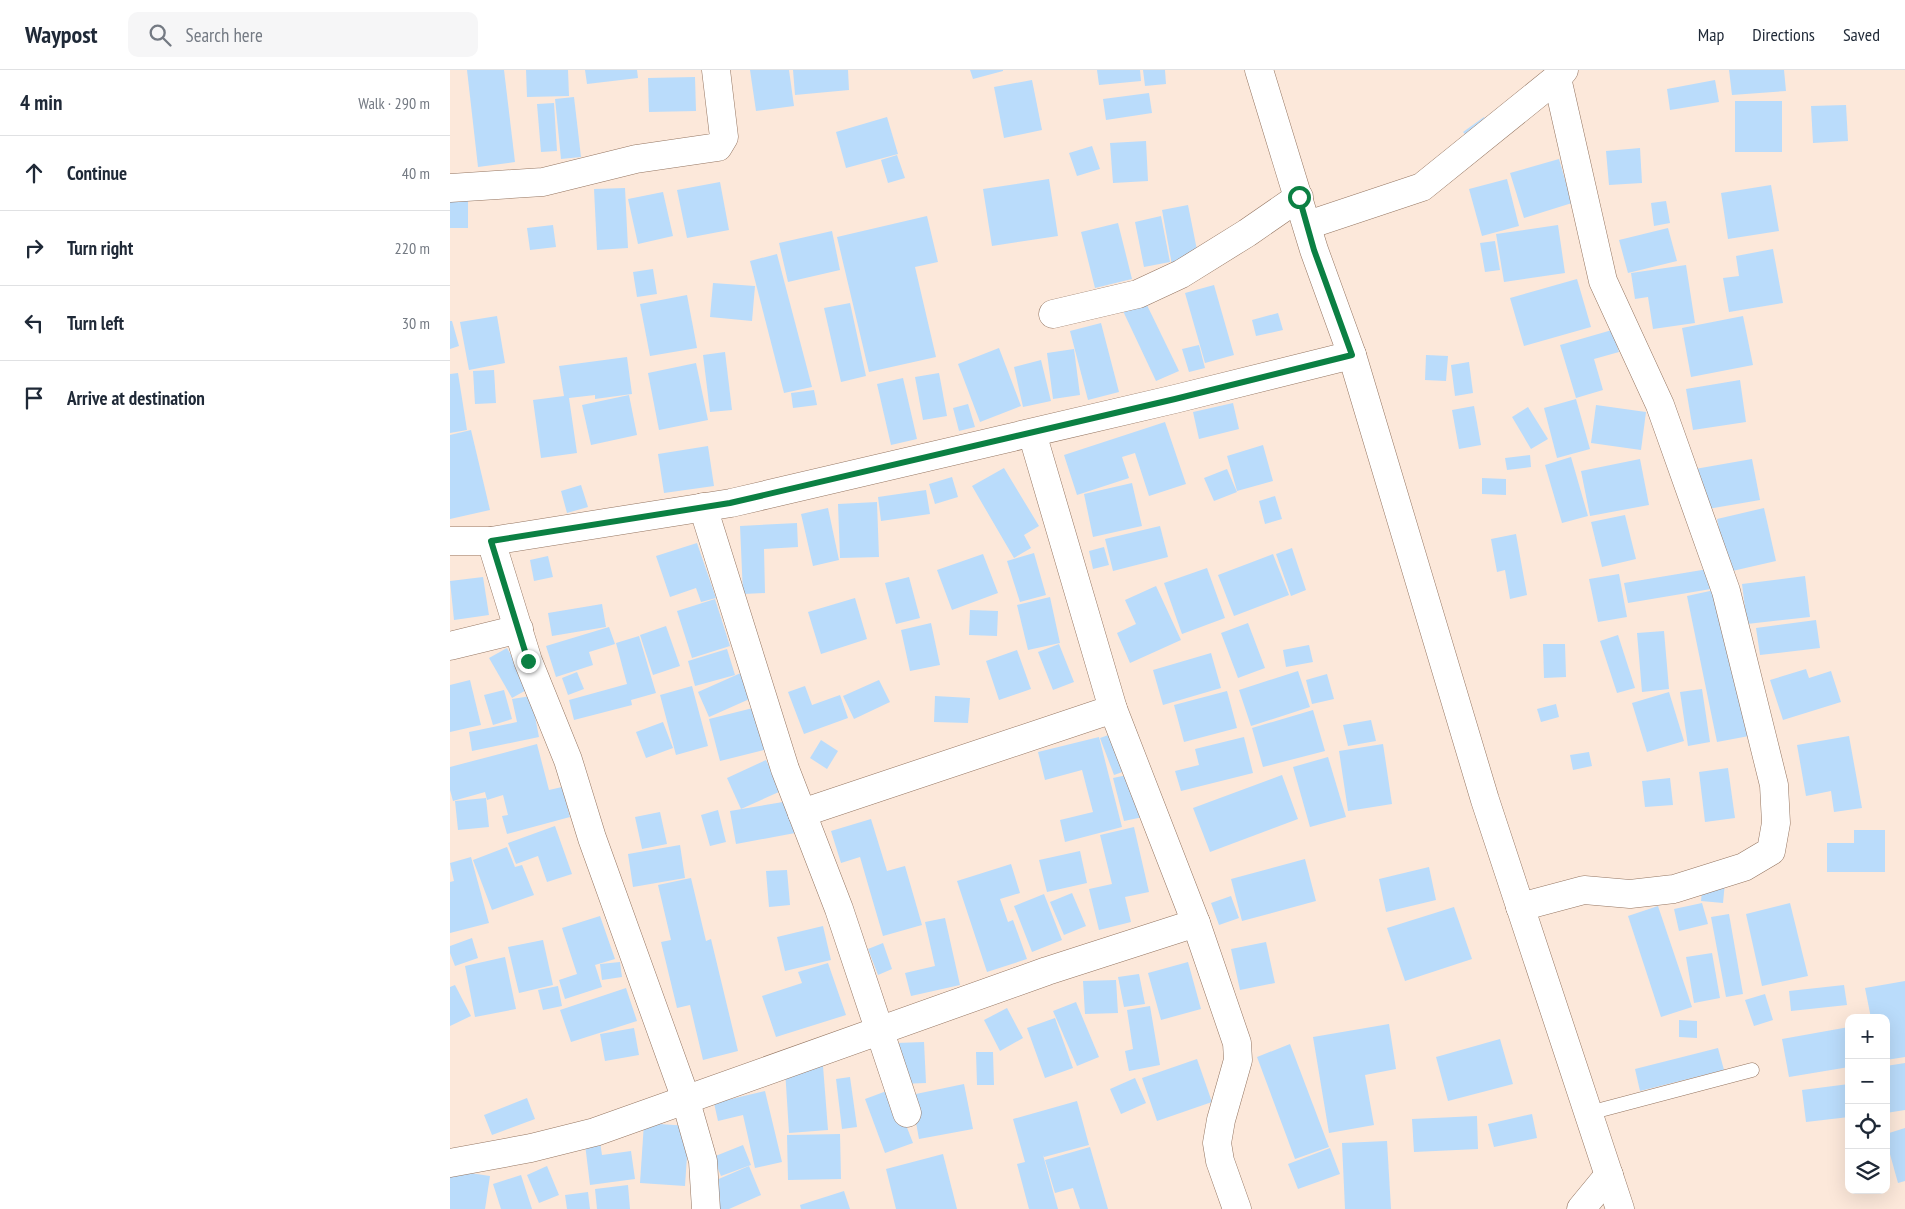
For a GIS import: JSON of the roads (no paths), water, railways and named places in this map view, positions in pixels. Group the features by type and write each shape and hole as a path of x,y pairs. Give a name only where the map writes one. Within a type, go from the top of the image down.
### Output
{"street":[{"path":"450,188 544,182 636,159 718,147 724,137 716,70"},
{"path":"1259,70 1308,225 1314,250 1352,355 1485,800 1620,1209"},
{"path":"1308,225 1422,187 1560,74 1603,281 1660,405 1726,591 1774,785 1776,823 1771,851 1744,867 1674,889 1630,894 1584,890 1520,907"},
{"path":"1053,314 1138,294 1181,274 1248,233 1299,197"},
{"path":"450,540 491,541 730,503 1352,355"},
{"path":"1032,432 1114,709 1196,922 1236,1043 1238,1060 1221,1120 1217,1143 1220,1160 1237,1209"},
{"path":"703,507 786,769 839,909 907,1113"},
{"path":"491,541 528,661 568,760 592,838 685,1099 703,1161 706,1209"},
{"path":"450,646 518,629"},
{"path":"802,813 1114,709"},
{"path":"450,1163 531,1148 595,1132 1047,971 1196,922"},
{"path":"1581,1209 1609,1175"}],"lane":[{"path":"1589,1113 1752,1070"}]}
